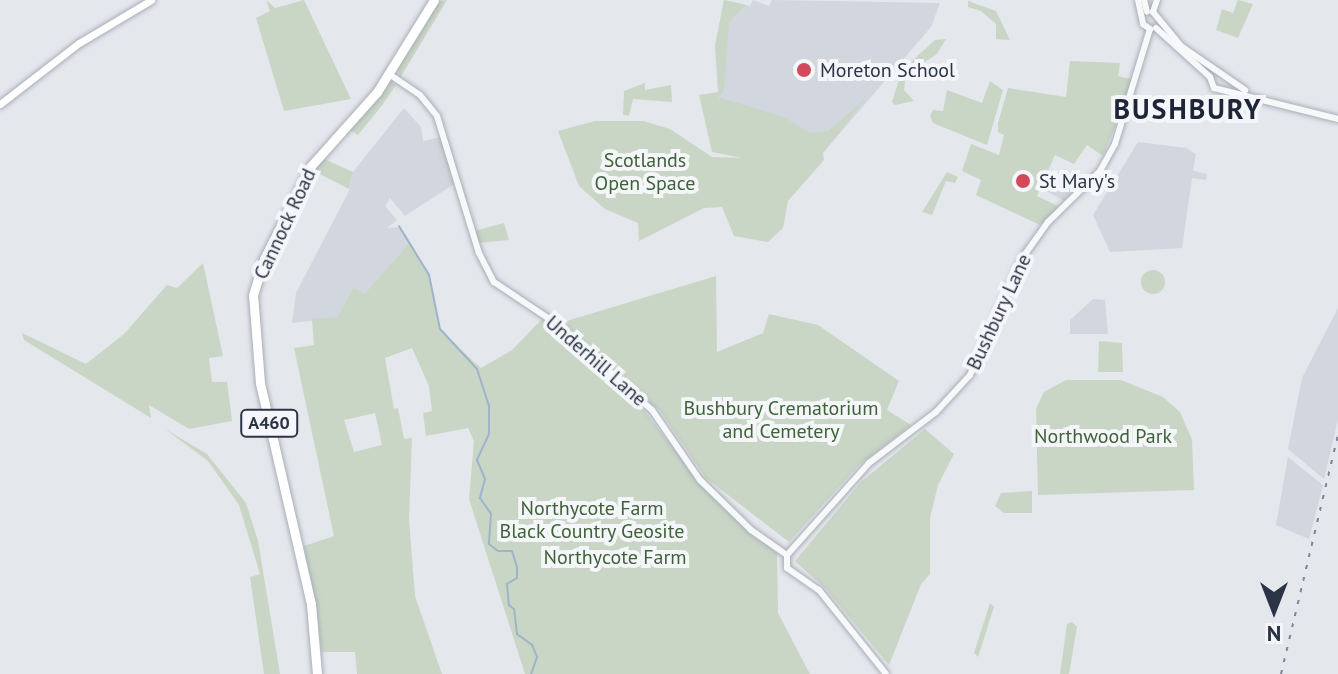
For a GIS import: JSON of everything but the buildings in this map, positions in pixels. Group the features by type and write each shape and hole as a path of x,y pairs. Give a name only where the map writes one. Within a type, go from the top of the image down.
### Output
{"highway":[{"name":"Cannock Road","path":"317,674 311,604 263,397 252,305 264,259 311,166 389,74 434,0"}],"main road":[{"path":"0,104 79,43 148,1"}],"street":[{"path":"1141,0 1155,26 1214,78 1257,95 1338,119"},
{"path":"1148,14 1157,0"},
{"path":"1148,14 1155,26"},
{"name":"Bushbury Lane","path":"787,555 869,463 936,412 970,375 1023,257 1048,222 1100,171 1115,144 1155,26"},
{"name":"Underhill Lane","path":"389,74 420,95 437,116 476,246 494,282 557,324 652,410 719,501 787,555 787,568 819,590 876,658 882,674"},
{"path":"1214,78 1216,89 1257,95"}],"shaded area":[{"name":"Moreton School","path":"724,0 750,6 753,0 769,6 772,0 940,3 931,27 823,153 718,97 715,46"},
{"path":"404,108 421,127 423,141 441,137 454,184 405,216 390,198 385,206 397,220 387,228 399,227 410,242 363,295 353,288 338,318 292,323 296,293 349,191 353,172"},
{"path":"1138,142 1186,148 1196,154 1193,171 1207,174 1206,180 1192,178 1182,248 1110,252 1093,215"},
{"path":"1047,174 1078,189 1064,201 1041,188"},
{"path":"1093,299 1105,300 1108,334 1070,334 1070,320"},
{"path":"1338,308 1338,420 1324,479 1288,449 1302,378"},
{"path":"1288,457 1323,485 1309,539 1276,525"}],"green space":[{"path":"266,0 275,8 304,0 351,99 284,111 256,18 270,11"},
{"path":"447,0 400,78 397,67 438,1"},
{"name":"Scotlands Open Space","path":"724,0 746,5 729,22 724,91 718,97 784,117 810,133 828,131 866,98 823,153 824,160 788,201 783,228 768,242 734,236 722,207 704,208 639,241 638,223 605,209 579,186 558,131 595,121 643,121 670,129 712,157 742,158 712,152 699,95 719,92 715,46"},
{"path":"1238,0 1253,4 1238,38 1216,30 1222,9 1233,13"},
{"path":"968,1 996,11 1010,40 996,39 996,24 981,11 968,7"},
{"path":"946,39 937,54 906,74 904,90 914,101 895,105 892,102 902,70 935,40"},
{"path":"1070,61 1120,63 1118,76 1134,80 1103,156 1087,145 1074,164 1055,155 1037,196 1060,207 1040,225 976,195 981,180 962,171 971,144 999,155 1004,135 998,132 998,123 1008,88 1066,97"},
{"path":"389,81 396,85 383,104 358,135 350,130"},
{"path":"990,81 1003,90 987,145 933,123 930,116 933,110 943,111 947,90 982,103"},
{"path":"645,83 645,90 671,85 672,102 633,99 629,116 623,115 624,91"},
{"path":"322,158 353,172 349,189 314,171"},
{"path":"947,172 958,177 955,183 946,181 932,215 922,212"},
{"path":"504,223 509,240 478,243 474,231"},
{"name":"Northycote Farm","path":"410,242 429,275 440,329 481,368 512,350 543,318 643,409 700,483 754,537 777,553 778,613 810,674 525,674 469,499 474,441 468,428 426,436 423,413 432,411 429,386 412,348 385,358 394,409 398,408 404,439 412,438 409,519 415,596 442,674 357,674 355,652 322,652 304,546 334,536 294,348 314,345 312,319 338,317 353,288 364,294","holes":["375,413 382,445 354,452 344,420"]},
{"path":"203,263 223,356 209,358 212,382 227,382 232,421 189,429 149,405 151,418 24,340 22,333 86,364 124,334 167,285 177,288"},
{"path":"1153,270 1162,273 1165,282 1162,291 1153,294 1144,291 1141,282 1144,273"},
{"name":"Bushbury Crematorium and Cemetery","path":"716,276 717,352 763,333 769,314 818,325 899,381 887,410 911,425 858,466 789,542 706,478 660,411 560,323"},
{"path":"1099,341 1122,343 1123,372 1098,372"},
{"name":"Northwood Park","path":"1066,380 1121,380 1163,397 1180,412 1192,440 1194,490 1038,495 1036,409 1044,392"},
{"path":"165,429 207,454 246,503 258,541 280,674 264,674 250,577 260,574 239,505 208,461"},
{"path":"925,429 954,454 938,485 930,518 930,574 921,584 889,665 826,589 795,561 861,482"},
{"path":"1032,491 1032,513 1004,513 995,506 1001,493"},
{"path":"990,603 994,607 978,657 974,653"},
{"path":"1072,622 1077,627 1069,674 1060,674 1067,624"}],"waterway":[{"path":"399,226 429,275 440,329 477,369 489,405 489,434 477,460 485,479 480,498 491,514 489,544 498,551 512,551 517,567 517,578 507,584 509,605 514,609 517,634 532,645 537,657 531,674"}],"railway":[{"path":"1281,674 1338,435"}],"place":[{"name":"Moreton School","path":"804,70"},
{"name":"St Mary's","path":"1023,181"}],"district":[{"name":"BUSHBURY","path":"1188,109"}],"park label":[{"name":"Northycote Farm Black Country Geosite","path":"592,520"}]}
